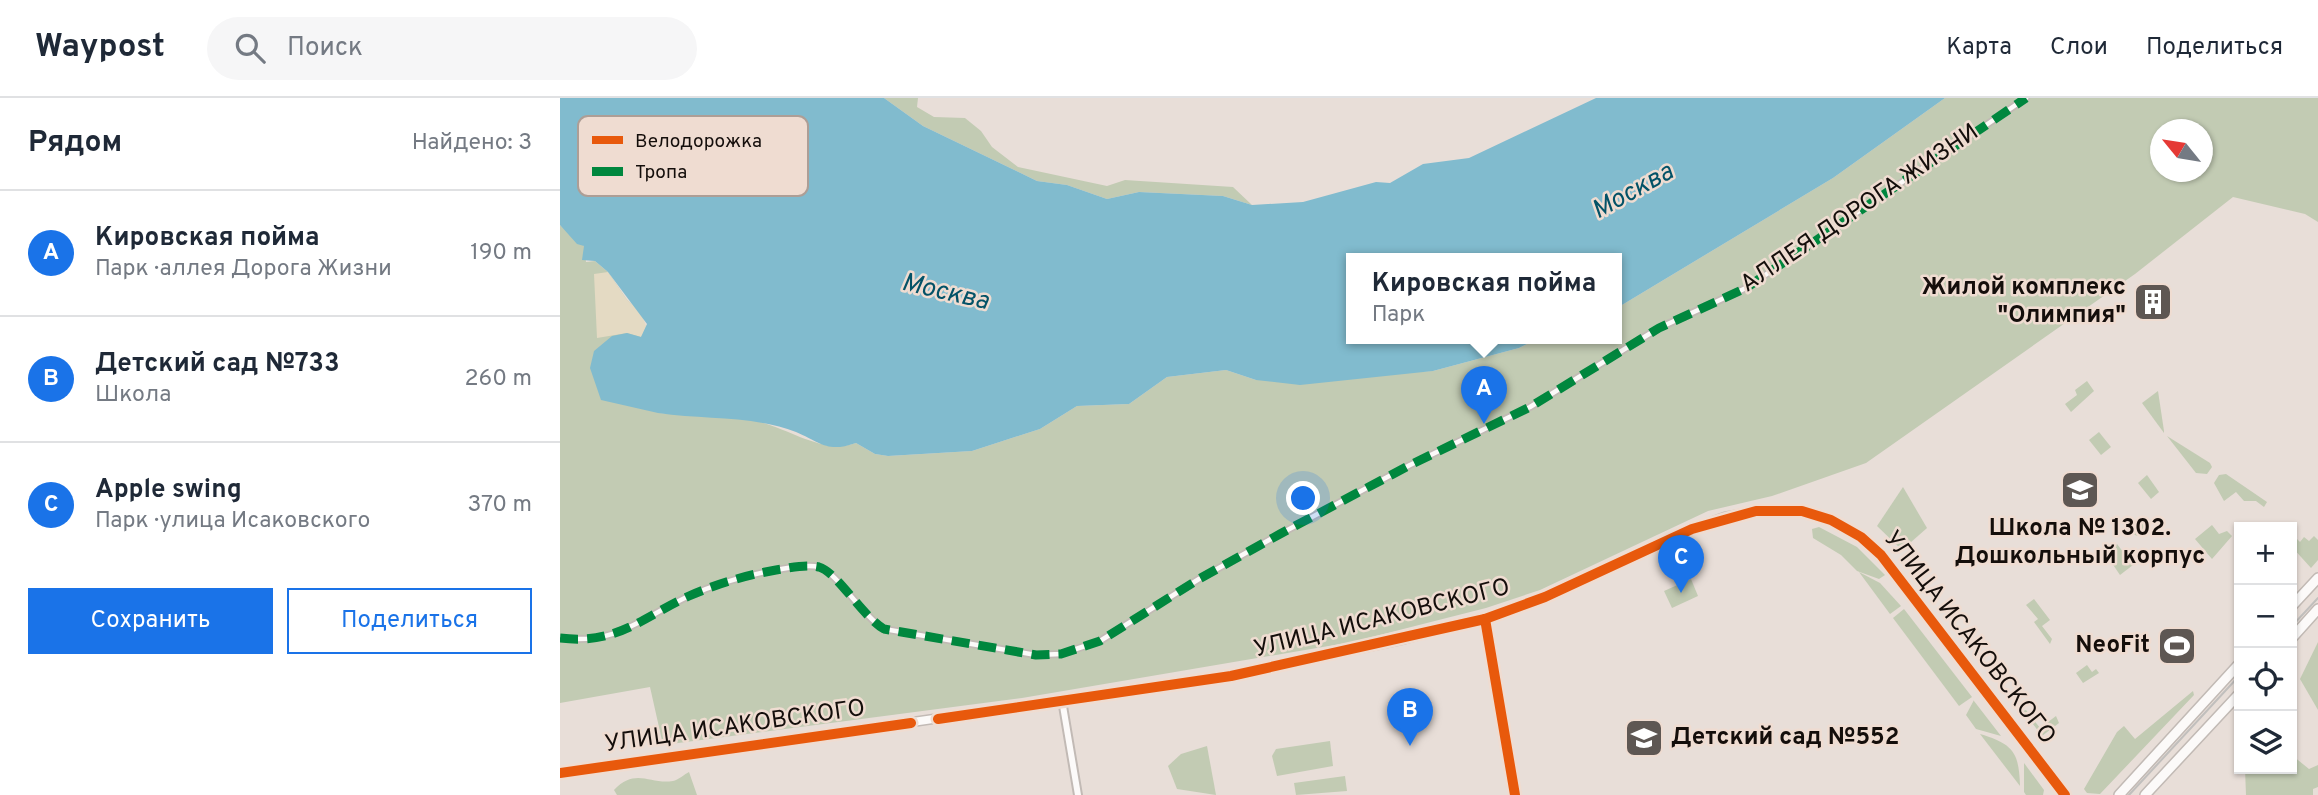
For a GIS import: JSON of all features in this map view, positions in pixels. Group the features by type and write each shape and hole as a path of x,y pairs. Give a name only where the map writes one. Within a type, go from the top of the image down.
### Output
{"main road":[{"path":"2297,601 2318,578"},
{"path":"2297,632 2318,609"},
{"path":"2119,795 2234,669"},
{"path":"2145,795 2234,699"}],"street":[{"name":"АЛЛЕЯ ДОРОГА ЖИЗНИ","path":"560,638 585,639 614,635 706,590 760,573 796,567 819,567 830,574 869,620 884,629 1036,655 1076,650 1100,641 1199,579 1318,513 1530,407 1659,328 1746,288 2026,98"},
{"name":"УЛИЦА ИСАКОВСКОГО","path":"560,773 1231,676 1485,619 1535,602 1705,523 1773,509 1814,514 1853,531 1886,560 2065,795"},
{"path":"1485,619 1515,795"},
{"path":"1062,700 1078,795"}],"green space":[{"path":"884,98 918,98 917,107 934,117 965,118 981,131 992,147 1018,167 1107,186 1125,180 1233,187 1252,205 1223,196 1139,192 1107,199 1067,185 1037,181 923,126"},
{"path":"1945,98 2318,98 2318,222 2305,214 2233,197 2135,274 1866,463 1772,496 1708,511 1540,590 1486,608 1352,642 1022,698 663,745 650,687 560,703 560,225 584,246 586,262 595,261 608,272 627,300 640,311 659,413 752,420 817,443 843,446 856,443 875,454 888,456 972,451 1040,429 1077,406 1129,404 1167,377 1226,370 1256,380 1433,371 1527,344 1622,344 1622,305 1833,178"},
{"path":"2087,381 2094,391 2071,412 2065,404 2077,395 2075,390"},
{"path":"2158,391 2164,431 2164,433 2142,403"},
{"path":"2099,432 2111,447 2101,455 2089,440"},
{"path":"2167,436 2210,463 2212,467 2207,474 2196,473"},
{"path":"2226,474 2267,502 2264,507 2256,501 2244,501 2236,492 2224,501 2214,483 2219,475"},
{"path":"2147,475 2159,492 2151,499 2138,483"},
{"path":"1903,487 1927,528 1902,550 1877,526"},
{"path":"2136,520 2142,520 2147,528 2145,534 2136,536 2131,531 2131,525"},
{"path":"2212,525 2219,534 2227,531 2232,536 2212,559 2195,539"},
{"path":"1819,527 1857,547 1885,575 1879,579 1857,571 1841,555 1813,538 1812,529"},
{"path":"2314,536 2318,540 2318,560 2311,568 2297,553 2297,539 2300,542 2304,537 2309,541"},
{"path":"2117,544 2133,565 2120,575 2105,553"},
{"path":"1859,572 1880,583 1901,606 1890,614"},
{"path":"1691,579 1698,596 1672,608 1664,591"},
{"path":"2034,599 2050,620 2042,626 2052,639 2050,644 2034,622 2038,619 2026,605"},
{"path":"1904,609 1972,697 1959,706 1893,618"},
{"path":"2318,642 2318,710 2300,679"},
{"path":"2087,665 2092,672 2096,669 2099,673 2083,683 2076,673"},
{"path":"2193,691 2194,695 2100,794 2087,793 2084,789 2117,732 2124,726 2135,739"},
{"path":"1974,700 2001,736 1976,729 1966,715"},
{"path":"2026,710 2040,728 2056,716 2059,723 2042,736 2023,711"},
{"path":"1980,734 2000,742 2012,751 2018,765 2020,786"},
{"path":"1330,741 1333,766 1277,776 1272,756 1276,749"},
{"path":"1207,746 1216,795 1177,789 1168,766 1181,754"},
{"path":"2297,759 2309,769 2318,765 2318,787 2313,789 2313,795 2246,795 2245,774 2297,774"},
{"path":"2024,763 2044,790 2043,795 2026,795 2024,792"},
{"path":"689,772 697,795 617,795 614,790 629,779 643,778 665,782 673,781"},
{"path":"1345,776 1347,791 1296,795 1294,783"}],"sand":[{"path":"608,272 627,300 640,311 647,328 641,337 627,333 597,338 594,274"}],"water":[{"name":"Москва","path":"560,98 884,98 923,126 1037,181 1067,185 1107,199 1139,192 1223,196 1252,205 1303,202 1376,182 1390,183 1423,164 1469,158 1596,98 1945,98 1833,178 1622,305 1622,253 1346,253 1346,344 1527,344 1519,348 1433,371 1300,385 1256,380 1226,370 1167,377 1129,404 1077,406 1040,429 972,451 888,456 875,454 856,443 831,447 796,432 762,423 658,413 601,400 590,368 594,351 612,336 627,333 641,337 647,324 608,272 595,261 582,260 584,246 577,244 560,225"}],"tram line":[{"path":"2297,621 2318,598"},
{"path":"2129,795 2234,681"}],"marked path":[{"path":"560,638 580,639 613,634 689,596 721,584 765,572 809,566 819,567 834,577 867,615 884,629 1036,655 1061,654 1100,641 1199,579 1280,534 1410,465 1530,407 1659,328 1746,288 2026,98"}],"cycle path":[{"path":"938,719 1231,676 1485,619 1545,597 1692,529 1756,511 1802,511 1831,520 1861,537 1881,555 2065,795"},
{"path":"1485,619 1515,795"},
{"path":"560,773 911,723"}],"place":[{"name":"Жилой комплекс \"Олимпия\"","path":"2153,302"},
{"name":"Кировская пойма","path":"1484,424"},
{"name":"Школа № 1302. Дошкольный корпус","path":"2080,490"},
{"name":"Apple swing","path":"1681,593"},
{"name":"NeoFit","path":"2177,646"},
{"name":"Детский сад №552","path":"1644,738"},
{"name":"Детский сад №733","path":"1410,746"}]}
